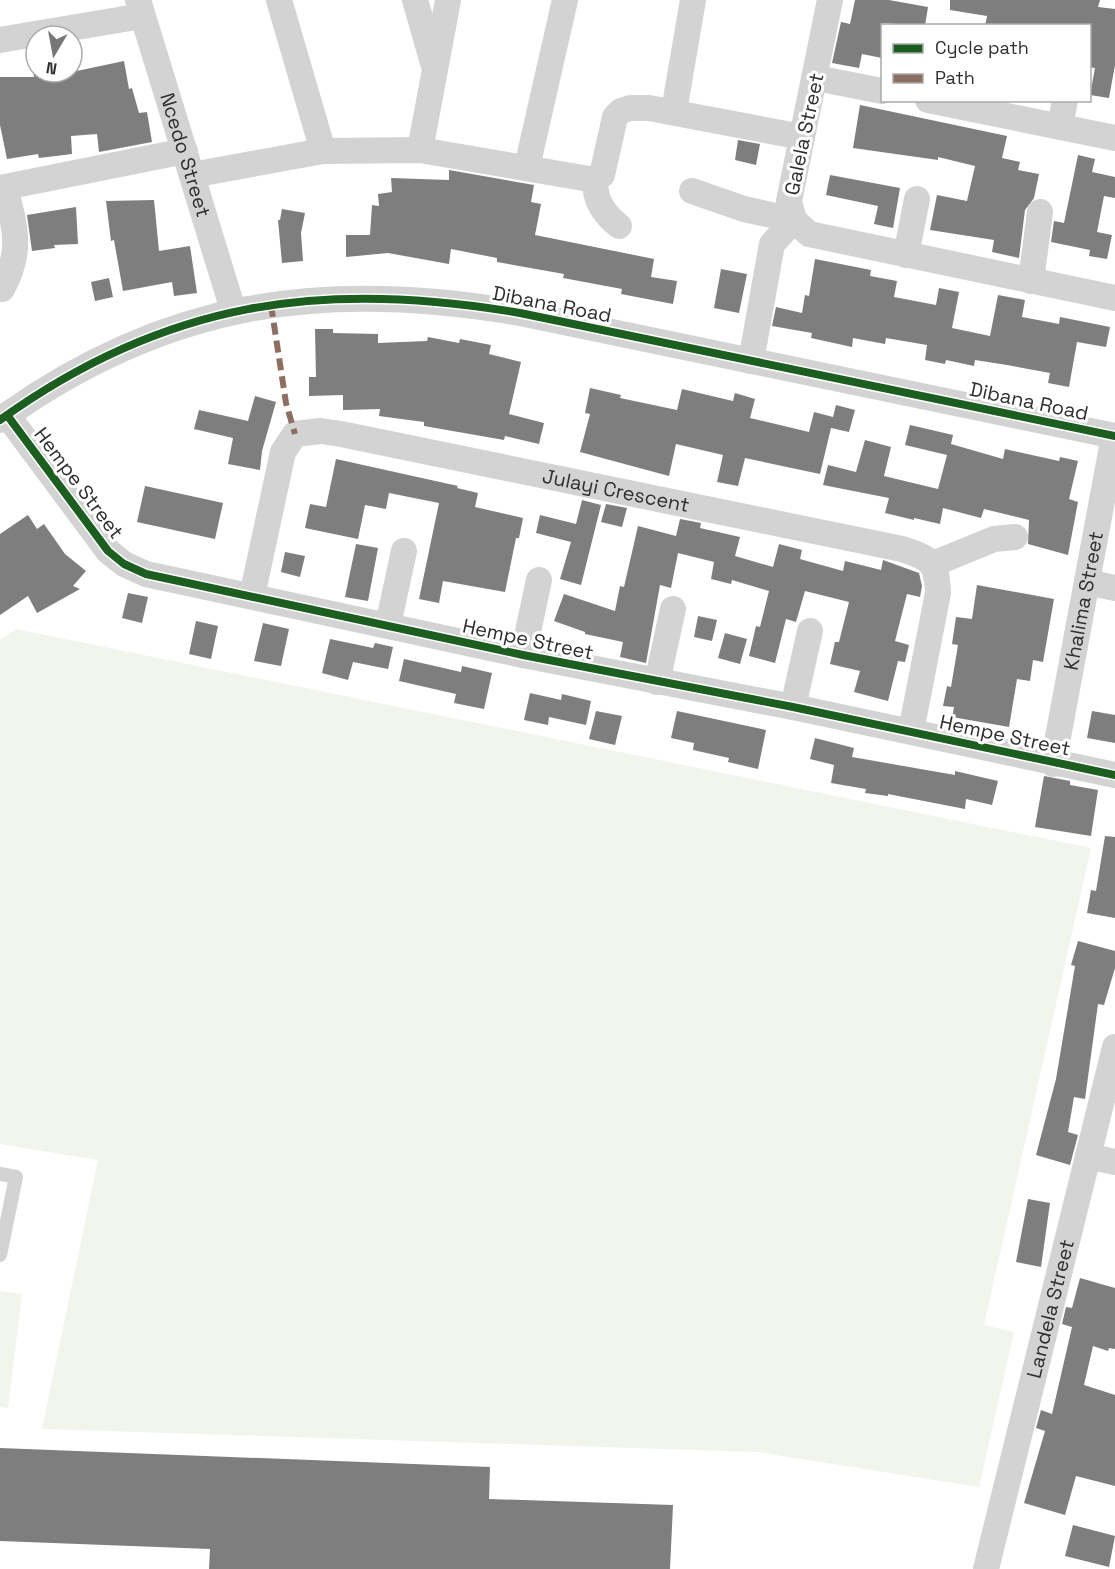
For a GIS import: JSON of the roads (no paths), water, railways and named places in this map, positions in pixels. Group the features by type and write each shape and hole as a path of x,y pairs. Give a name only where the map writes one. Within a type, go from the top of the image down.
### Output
{"street":[{"path":"279,0 323,151"},
{"path":"415,0 435,69"},
{"path":"420,150 448,0"},
{"path":"527,167 566,0"},
{"path":"674,111 693,0"},
{"name":"Galela Street","path":"831,0 789,201 794,220 809,234 1115,298"},
{"path":"0,40 140,8"},
{"name":"Ncedo Street","path":"140,8 234,310"},
{"path":"816,78 881,91"},
{"path":"941,102 1115,138"},
{"path":"1060,127 1065,102"},
{"path":"2,289 13,270 17,238 3,187 188,163 323,151 420,150 595,180 602,175 615,117 621,111 649,108 802,137"},
{"path":"595,180 595,194 600,206 619,226"},
{"path":"692,191 744,209 794,220"},
{"path":"906,255 917,199"},
{"path":"1031,281 1040,212"},
{"path":"752,361 772,244 794,220"},
{"name":"Dibana Road","path":"3,417 97,360 150,336 234,310 340,298 402,298 454,302 1115,436"},
{"name":"Hempe Street","path":"3,417 116,559 146,574 524,655 793,707 911,731 1053,764 1115,775"},
{"name":"Julayi Crescent","path":"252,596 283,452 296,434 313,431 341,434 902,549 923,555 933,564"},
{"name":"Khalima Street","path":"1053,764 1115,436"},
{"path":"911,731 938,593 938,575 933,564 994,539 1015,537"},
{"path":"388,625 404,551"},
{"name":"Hempe Street","path":"524,655 539,579"},
{"path":"1087,582 1115,588"},
{"path":"657,682 673,609"},
{"path":"793,707 810,631"},
{"name":"Landela Street","path":"986,1569 1115,1047"},
{"path":"1088,1156 1115,1162"}],"lane":[{"path":"0,1174 16,1177 0,1255"}]}
